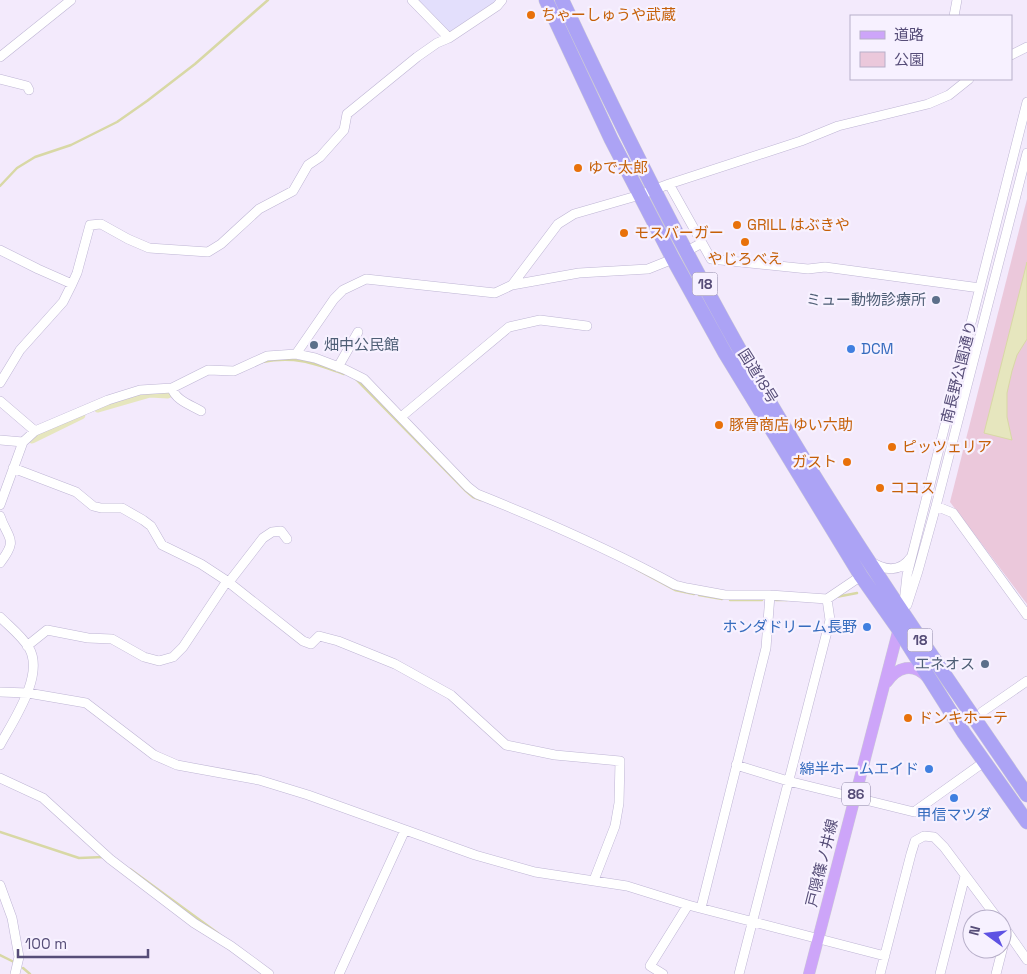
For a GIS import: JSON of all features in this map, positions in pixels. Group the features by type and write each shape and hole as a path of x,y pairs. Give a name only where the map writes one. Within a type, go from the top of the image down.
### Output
{"highway":[{"name":"国道18号","path":"546,0 595,105 647,192 687,251 766,396 903,615 1027,795"},
{"name":"国道18号","path":"562,0 612,108 673,259 725,354 861,576 899,630 984,762 1027,822"}],"main road":[{"name":"戸隠篠ノ井線","path":"809,974 903,615"},
{"path":"884,687 895,672 905,667 920,671 930,680"}],"street":[{"path":"0,57 71,0"},
{"path":"412,0 448,38"},
{"path":"0,383 20,350 63,302 77,273 90,225 101,224 149,248 208,252 221,244 258,210 293,191 308,165 320,157 344,130 347,114 417,57 497,6 502,0"},
{"path":"954,15 957,0"},
{"path":"1012,54 1027,47"},
{"path":"0,79 26,86 29,90"},
{"path":"512,285 558,224 574,214 801,141 838,126 928,104 949,95 968,80"},
{"name":"南長野公園通り","path":"903,615 907,575 1027,102"},
{"name":"南長野公園通り","path":"903,615 918,572 936,506 1027,152"},
{"path":"669,184 711,259 808,269 825,267 980,288"},
{"path":"687,251 702,243"},
{"path":"0,250 72,284"},
{"path":"296,354 334,299 343,290 366,279 495,293 512,285 579,273 648,269 673,259"},
{"path":"401,417 509,327 540,320 587,326"},
{"path":"338,367 358,332"},
{"path":"0,506 23,442 36,431 108,400 140,390 172,388 208,370 234,371 267,356 296,354 315,358 364,379 468,487 477,494 550,522 675,585 725,595 770,595 827,599 861,576"},
{"path":"172,388 178,397 201,411"},
{"path":"0,400 36,431"},
{"path":"0,440 23,442"},
{"path":"13,468 76,492 93,506 122,508 151,526 162,545 201,564 228,581 303,641 310,644 319,636 338,641 395,664 450,694 506,745 556,755 620,761 615,826 594,880"},
{"path":"936,506 952,513 1027,615"},
{"path":"0,516 7,529 11,544 0,563"},
{"path":"27,646 47,630 88,638 112,639 144,657 159,661 173,657 183,646 228,581 263,538 272,532 281,531 287,539"},
{"path":"866,558 884,568 893,570 906,564 912,555"},
{"path":"701,908 766,648 770,595"},
{"path":"739,974 830,620 827,599"},
{"path":"0,617 30,649 34,667 28,693 0,745"},
{"path":"982,712 1027,681"},
{"path":"0,692 28,693 86,703 154,755 177,765 259,780 308,795 475,855 535,872 627,886 688,905 885,956"},
{"path":"736,765 788,781 914,812 984,762"},
{"path":"0,778 43,798 110,859 194,923 231,946 269,974"},
{"path":"339,974 405,830"},
{"path":"880,974 916,841 924,836 934,837 944,847 990,909"},
{"path":"940,974 965,876"},
{"path":"0,885 12,918 19,957 15,974"},
{"path":"662,974 650,966 688,905"},
{"path":"1012,939 1027,960"},
{"path":"996,974 999,959"}],"shaded area":[{"path":"415,0 497,0 493,5 452,33 447,32"},
{"path":"1027,262 1027,339 1017,355 1007,393 1007,417 1012,440 984,433"}],"green space":[{"path":"1027,199 1027,604 950,502"}],"waterway":[{"path":"0,186 17,168 35,157 71,145 117,122 195,64 268,0"},
{"path":"262,362 295,360 344,374"},
{"path":"356,379 466,491 473,497 481,500"},
{"path":"98,408 150,393 168,394"},
{"path":"32,439 81,415"},
{"path":"636,569 675,590 694,594"},
{"path":"836,597 857,593"},
{"path":"699,595 722,599"},
{"path":"730,600 762,600"},
{"path":"776,600 787,600"},
{"path":"0,832 79,858 104,857"},
{"path":"130,869 219,934"},
{"path":"0,955 14,962"},
{"path":"23,968 30,974"}],"place":[{"name":"ちゃーしゅうや武蔵","path":"531,15"},
{"name":"ゆで太郎","path":"578,168"},
{"name":"GRILL はぶきや","path":"737,225"},
{"name":"モスバーガー","path":"624,233"},
{"name":"やじろべえ","path":"745,242"},
{"name":"ミュー動物診療所","path":"936,300"},
{"name":"畑中公民館","path":"314,345"},
{"name":"DCM","path":"851,349"},
{"name":"豚骨商店 ゆい六助","path":"719,425"},
{"name":"ピッツェリア","path":"892,447"},
{"name":"ガスト","path":"847,462"},
{"name":"ココス","path":"880,488"},
{"name":"ホンダドリーム長野","path":"867,627"},
{"name":"エネオス","path":"985,664"},
{"name":"ドンキホーテ","path":"908,718"},
{"name":"綿半ホームエイド","path":"929,769"},
{"name":"甲信マツダ","path":"954,798"}]}
